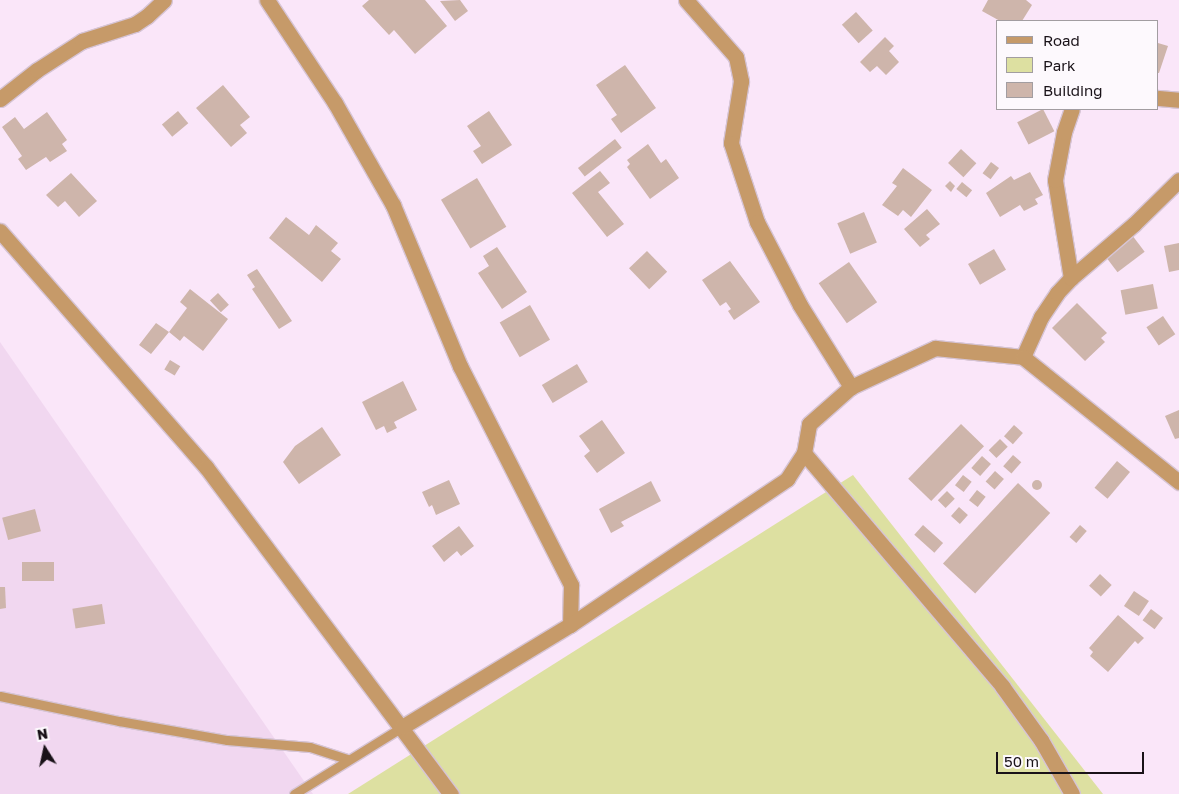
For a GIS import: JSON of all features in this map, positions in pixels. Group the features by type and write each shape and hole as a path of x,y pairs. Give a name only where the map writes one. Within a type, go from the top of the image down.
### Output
{"street":[{"path":"0,99 37,70 82,41 135,24 164,0"},
{"path":"267,0 335,103 393,205 460,366 571,585 570,625"},
{"path":"686,0 736,56 741,81 731,143 757,222 800,305 852,387"},
{"path":"1159,98 1179,100"},
{"path":"1071,278 1055,180 1064,132 1072,110"},
{"path":"1023,357 1041,317 1071,278 1134,224 1179,180"},
{"path":"0,231 206,467 451,794"},
{"path":"402,727 570,625 787,479 804,453 809,424 852,387 935,348 1023,357 1179,482"},
{"path":"804,453 1002,686 1041,740 1072,794"}],"lane":[{"path":"0,696 119,721 227,740 310,746 348,759"},
{"path":"294,794 402,727"}],"shaded area":[{"path":"0,342 313,794 0,794"}],"green space":[{"path":"853,475 1103,794 348,794"}],"building":[{"path":"369,0 425,0 447,26 415,54 394,30 389,35 362,6"},
{"path":"460,0 468,11 455,21 440,1"},
{"path":"988,0 1026,0 1032,5 1023,20 998,20 982,11"},
{"path":"856,12 873,31 859,43 842,25"},
{"path":"885,37 894,46 889,51 899,62 886,75 877,66 870,72 860,62"},
{"path":"1159,43 1168,46 1159,73"},
{"path":"625,65 656,108 621,133 611,119 617,115 596,85"},
{"path":"223,85 250,117 240,125 247,133 231,147 196,108"},
{"path":"1044,110 1054,131 1029,144 1017,122"},
{"path":"178,111 188,123 172,137 162,124"},
{"path":"489,111 512,145 482,164 473,151 481,146 467,126"},
{"path":"47,112 67,140 62,144 67,151 50,162 46,157 26,170 18,159 22,156 2,127 15,117 24,129"},
{"path":"615,139 622,148 585,177 578,168"},
{"path":"648,144 661,163 666,159 679,178 650,199 627,167 630,164 627,160"},
{"path":"961,149 976,163 963,177 948,163"},
{"path":"991,162 999,168 991,179 983,173"},
{"path":"903,168 932,190 911,217 903,210 898,216 882,205 897,186 892,183"},
{"path":"600,171 610,183 598,192 624,224 607,237 572,193"},
{"path":"1030,172 1043,195 1035,199 1038,204 1024,211 1020,205 1000,217 986,193 1011,176 1014,180"},
{"path":"71,173 97,201 79,217 65,201 58,207 46,195"},
{"path":"477,178 506,227 470,248 441,200"},
{"path":"950,181 955,186 951,192 945,186"},
{"path":"962,182 972,190 966,197 956,189"},
{"path":"927,209 940,224 926,235 930,239 920,247 904,229"},
{"path":"864,212 877,242 850,254 837,223"},
{"path":"286,217 309,235 316,225 338,243 331,251 341,259 322,282 269,238"},
{"path":"1132,235 1145,252 1117,272 1105,255"},
{"path":"1179,243 1179,270 1169,272 1164,246"},
{"path":"497,247 527,292 502,309 478,273 489,266 483,256"},
{"path":"994,249 1006,270 980,285 968,264"},
{"path":"647,251 667,272 649,289 629,268"},
{"path":"730,261 760,302 734,320 728,311 731,309 726,302 720,306 702,280"},
{"path":"849,262 877,302 847,323 819,283"},
{"path":"257,269 292,321 279,329 252,289 255,287 247,275"},
{"path":"1153,284 1158,309 1125,315 1121,290"},
{"path":"190,289 228,319 203,351 184,336 180,341 169,332 187,308 180,302"},
{"path":"218,293 229,305 221,312 210,301"},
{"path":"1077,303 1107,333 1101,338 1105,342 1085,361 1052,328"},
{"path":"530,305 550,340 520,357 500,322"},
{"path":"1163,316 1175,334 1159,345 1146,327"},
{"path":"156,323 169,332 151,354 139,345"},
{"path":"170,360 180,366 175,376 164,369"},
{"path":"577,364 588,382 553,403 542,385"},
{"path":"403,381 417,410 394,422 397,428 387,433 384,426 376,430 362,402"},
{"path":"1179,410 1179,438 1175,439 1165,416"},
{"path":"602,420 625,453 597,473 584,456 590,451 579,436"},
{"path":"961,424 984,446 931,501 908,479"},
{"path":"1014,425 1023,433 1013,444 1004,436"},
{"path":"322,427 341,455 299,484 283,462 295,446"},
{"path":"1000,439 1008,447 996,458 989,450"},
{"path":"1013,455 1021,462 1011,474 1003,466"},
{"path":"982,456 991,464 980,476 971,468"},
{"path":"1117,461 1130,472 1108,499 1095,488"},
{"path":"995,471 1004,479 995,489 986,481"},
{"path":"963,475 972,482 964,492 955,485"},
{"path":"449,480 460,504 436,515 432,505 429,507 422,492"},
{"path":"1035,480 1039,480 1042,485 1041,489 1035,490 1032,487 1032,483"},
{"path":"651,481 661,501 621,522 624,526 611,533 599,509"},
{"path":"1018,483 1050,513 975,593 943,563"},
{"path":"977,490 986,497 978,507 969,500"},
{"path":"947,491 955,499 946,508 938,500"},
{"path":"959,507 968,515 960,524 951,516"},
{"path":"35,509 41,531 8,540 2,518"},
{"path":"923,525 943,543 934,553 914,535"},
{"path":"1080,525 1087,531 1076,543 1070,537"},
{"path":"459,526 474,546 461,556 457,551 444,562 432,546"},
{"path":"22,562 54,562 54,581 22,581"},
{"path":"1100,574 1112,585 1101,597 1089,586"},
{"path":"0,587 5,587 6,608 0,609"},
{"path":"1134,591 1149,601 1139,616 1124,606"},
{"path":"102,604 105,624 75,628 72,609"},
{"path":"1151,609 1163,618 1155,629 1143,620"},
{"path":"1118,615 1144,638 1138,644 1135,641 1108,672 1090,656 1093,652 1089,648"}]}
